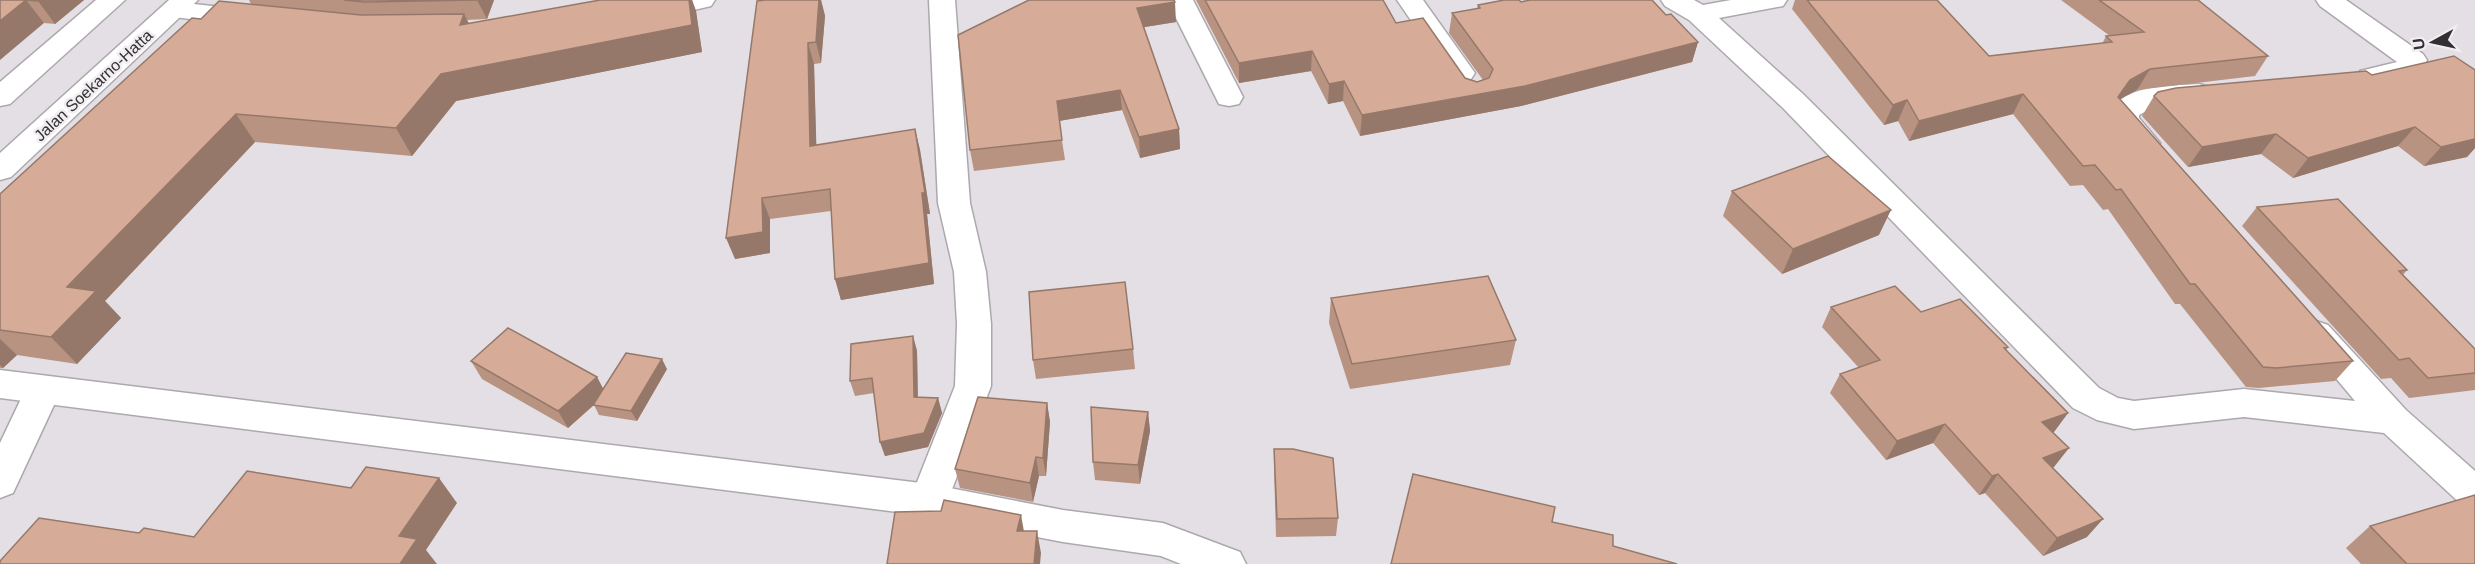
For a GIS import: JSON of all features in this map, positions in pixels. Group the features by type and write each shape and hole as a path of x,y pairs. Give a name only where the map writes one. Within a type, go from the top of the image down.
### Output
{"main road":[{"path":"0,97 112,0"},
{"path":"618,12 702,0"},
{"path":"929,500 973,386 974,324 970,272 954,203 942,0"},
{"path":"1180,0 1229,97"},
{"path":"1410,0 1474,91"},
{"path":"1687,7 1774,0"},
{"path":"2329,0 2413,60 2413,64 2383,75 2341,81"},
{"path":"180,5 279,22"},
{"name":"Jalan Soekarno-Hatta","path":"0,170 180,5"},
{"path":"1687,7 1852,159 2086,398 2101,408 2120,414 2134,415 2244,403 2392,420"},
{"path":"2163,164 2124,120 2125,111 2136,101 2163,96 2225,91"},
{"path":"2294,310 2392,420 2475,494"},
{"path":"0,384 929,500 1063,526 1163,540 1226,564"},
{"path":"0,482 42,390"}],"building":[{"path":"0,0 26,0 0,21"},
{"path":"344,0 477,0 364,2"},
{"path":"600,0 689,0 692,25 441,74 396,128 236,114 67,287 96,291 51,337 0,330 0,194 192,18 201,19 219,1 361,15 464,14 460,25"},
{"path":"819,0 816,42 808,43 810,146 915,129 925,193 922,193 929,263 835,279 830,189 762,198 763,232 726,238 757,1"},
{"path":"1029,0 1174,0 1175,2 1137,8 1179,129 1139,137 1120,90 1057,101 1062,140 970,150 958,35"},
{"path":"1205,0 1383,0 1396,23 1423,18 1465,78 1477,82 1489,78 1493,69 1452,13 1480,8 1478,5 1504,0 1521,2 1530,0 1652,0 1666,15 1671,14 1698,42 1525,86 1362,115 1344,81 1329,84 1312,51 1239,63"},
{"path":"1807,0 1937,0 1989,56 2112,42 2106,36 2144,32 2099,0 2198,0 2268,56 2150,69 2130,80 2118,97 2353,361 2276,368 2263,367 2195,284 2190,284 2121,189 2116,190 2095,165 2083,166 2023,94 1919,121 1907,100 1893,105"},
{"path":"2454,56 2475,70 2475,139 2441,147 2415,127 2308,158 2276,134 2202,147 2154,96 2158,92 2176,88 2366,71 2372,75"},
{"path":"1828,156 1891,210 1793,249 1732,191"},
{"path":"2338,199 2407,270 2399,271 2475,349 2475,373 2428,378 2409,358 2399,360 2257,207"},
{"path":"1488,276 1516,340 1352,364 1331,298"},
{"path":"1125,282 1133,349 1033,360 1029,292"},
{"path":"1895,286 1921,312 1960,299 2008,347 2004,348 2068,413 2042,422 2069,448 2043,458 2103,519 2057,538 1998,474 1992,476 1945,424 1897,441 1840,374 1880,360 1831,307"},
{"path":"508,328 597,377 558,411 471,361"},
{"path":"913,336 914,397 938,398 924,433 880,442 872,378 850,381 851,344"},
{"path":"626,353 662,359 631,411 593,405"},
{"path":"978,397 1047,403 1043,458 1036,457 1030,483 955,469"},
{"path":"1091,407 1148,412 1138,465 1093,462"},
{"path":"1274,449 1293,449 1333,458 1338,518 1277,519"},
{"path":"366,467 439,478 399,536 417,539 400,564 0,564 0,561 39,518 139,533 144,528 194,537 247,471 351,488"},
{"path":"1413,474 1555,507 1552,522 1613,535 1613,546 1677,564 1391,564"},
{"path":"2475,495 2475,564 2407,564 2370,526"},
{"path":"944,500 1021,515 1017,531 1037,531 1034,564 887,564 895,512 941,511"}]}
